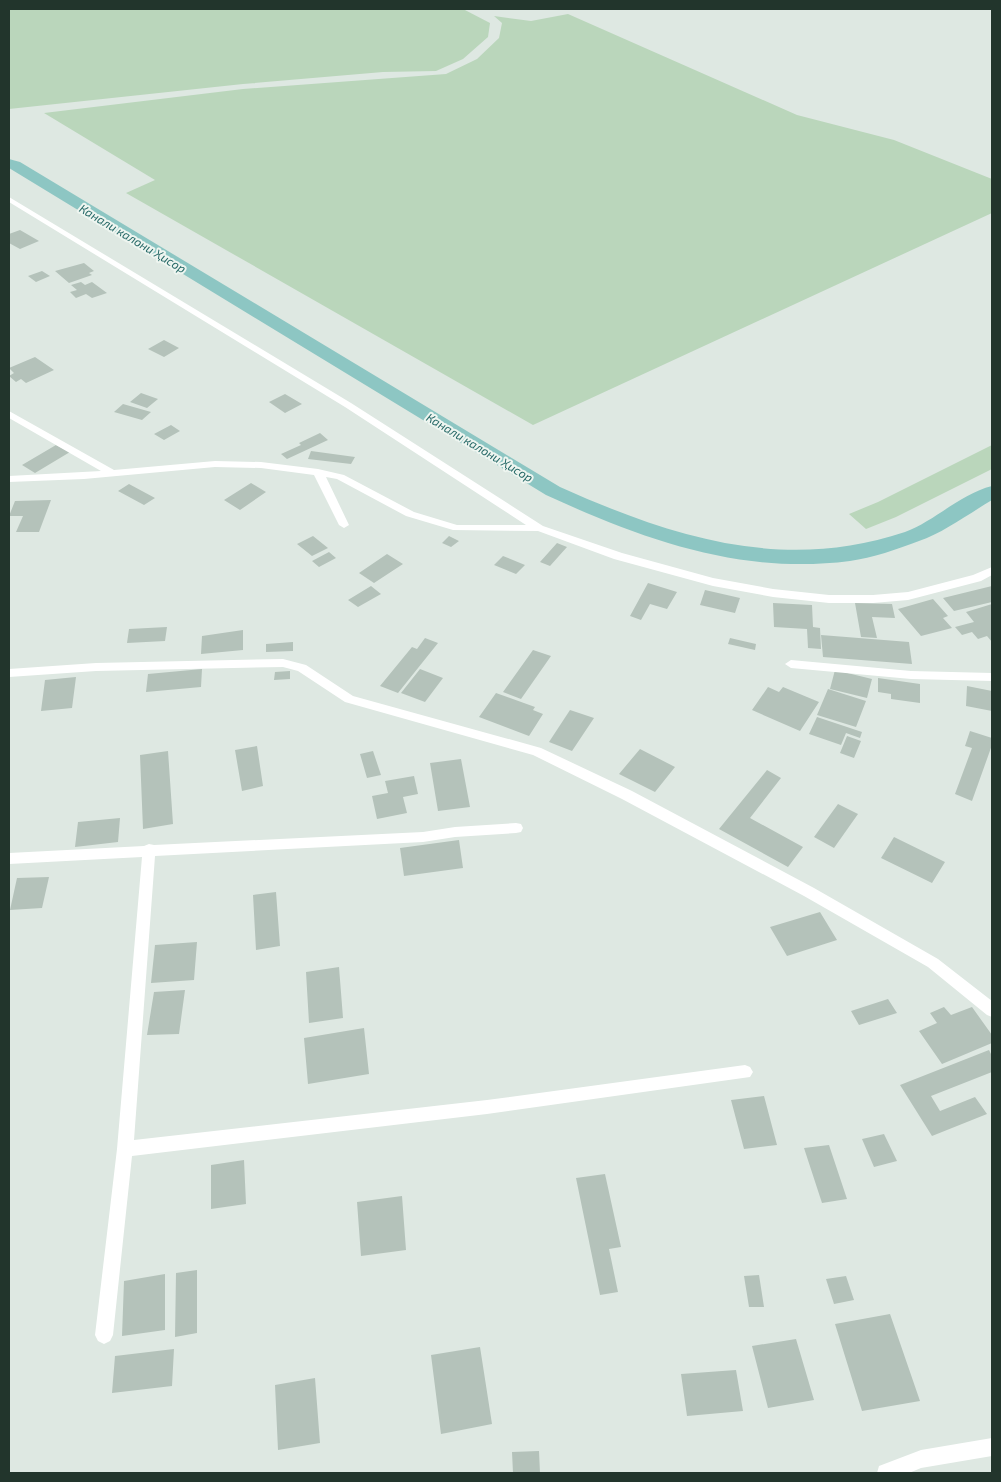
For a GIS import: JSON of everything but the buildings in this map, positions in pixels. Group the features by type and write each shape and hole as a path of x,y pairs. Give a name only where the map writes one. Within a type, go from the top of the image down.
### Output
{"lane":[{"path":"9,199 340,400 539,528 618,556 713,582 774,593 829,599 873,599 908,596 977,578 992,571"},
{"path":"9,414 111,473"},
{"path":"9,479 215,464 262,465 318,472 340,477 410,514 457,528 539,528"},
{"path":"318,472 344,525"},
{"path":"9,673 96,667 283,663 302,668 349,699 537,751 627,795 809,892 933,963 992,1010"},
{"path":"791,664 911,675 992,677"},
{"path":"9,858 423,837 455,832 516,828"},
{"path":"104,1334 126,1149 149,850"},
{"path":"126,1149 487,1107 745,1072"},
{"path":"886,1473 921,1459 992,1447"}],"green space":[{"path":"9,9 463,9 490,23 488,37 463,59 436,71 383,72 243,84 9,109"},
{"path":"568,14 797,115 894,140 992,179 992,213 533,425 126,193 155,180 44,113 243,89 446,74 477,59 499,38 502,23 494,16 531,21"},
{"path":"992,445 992,469 896,517 866,529 849,514 878,502"}],"waterway":[{"name":"Канали калони Ҳисор","path":"9,163 553,491 617,520 699,545 753,556 851,554 914,536 992,492"}]}
